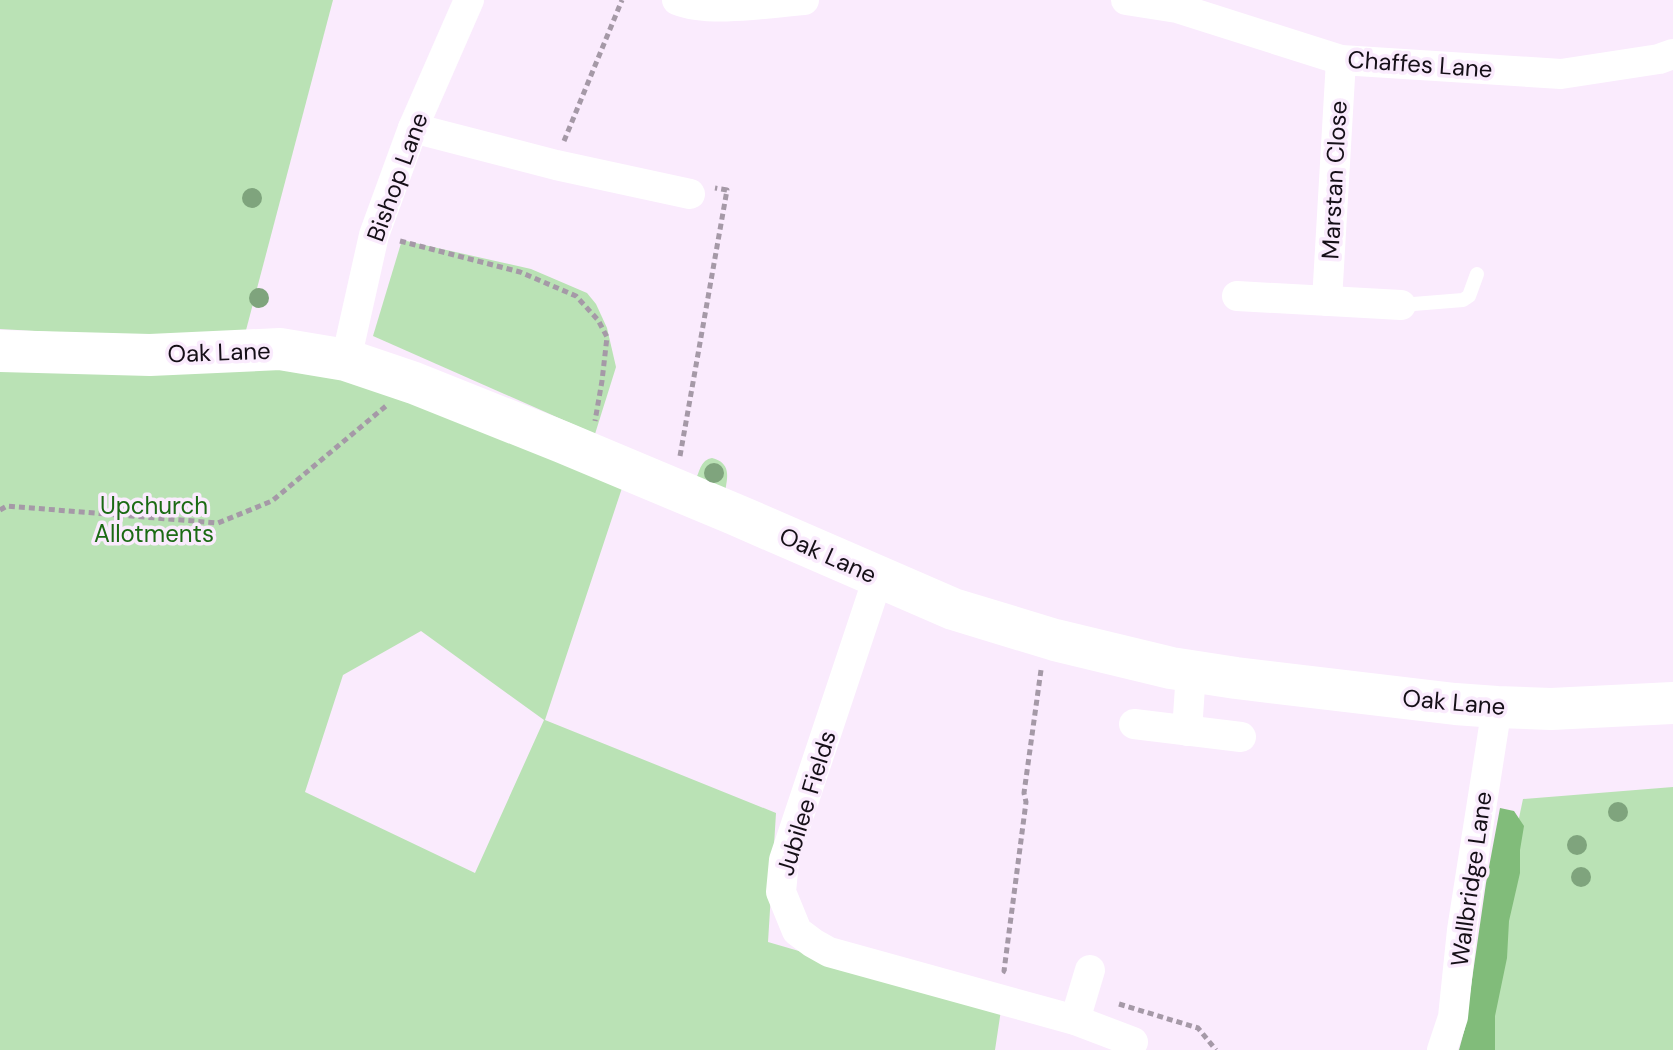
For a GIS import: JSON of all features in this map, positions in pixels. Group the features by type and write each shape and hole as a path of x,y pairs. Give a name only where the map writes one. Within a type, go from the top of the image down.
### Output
{"street":[{"name":"Bishop Lane","path":"346,360 374,235 413,128 469,0"},
{"path":"694,2 726,6 804,0"},
{"name":"Chaffes Lane","path":"1126,0 1178,4 1341,60 1561,74 1659,59 1673,54"},
{"name":"Marstan Close","path":"1327,301 1341,60"},
{"path":"413,128 556,165 690,194"},
{"path":"1237,296 1401,305"},
{"name":"Oak Lane","path":"0,351 150,355 280,349 346,360 414,383 589,454 953,609 1045,637 1191,672 1497,707 1551,709 1673,703"},
{"name":"Jubilee Fields","path":"878,578 784,860 781,892 797,931 829,952 1083,994 1133,1042"},
{"path":"1187,731 1191,672"},
{"name":"Wallbridge Lane","path":"1442,1050 1453,1017 1462,930 1497,707"},
{"path":"1134,724 1241,737"}],"lane":[{"path":"1401,305 1463,300 1469,296 1477,274"}],"path":[{"path":"556,165 622,0"},
{"path":"674,489 727,190 694,184 690,194"},
{"path":"374,235 520,272 576,296 598,320 607,337 589,454"},
{"path":"0,510 7,506 218,523 272,501 414,383"},
{"path":"1017,975 1004,971 1045,637"},
{"path":"1083,994 1198,1028 1216,1050"}],"green space":[{"path":"0,0 333,0 245,334 104,335 0,329"},
{"path":"402,240 531,269 587,293 607,328 616,367 595,434 373,336"},
{"name":"Upchurch Allotments","path":"0,359 335,372 624,482 545,720 776,813 768,942 1001,1010 995,1050 0,1050","holes":["421,631 544,720 475,873 305,792 343,675"]},
{"path":"712,458 725,467 725,492 696,479 703,463"},
{"path":"1673,787 1673,1050 1470,1050 1523,799"},
{"path":"1500,808 1514,811 1524,826 1520,873 1509,921 1507,958 1495,1016 1495,1050 1459,1050 1465,1028"}]}
